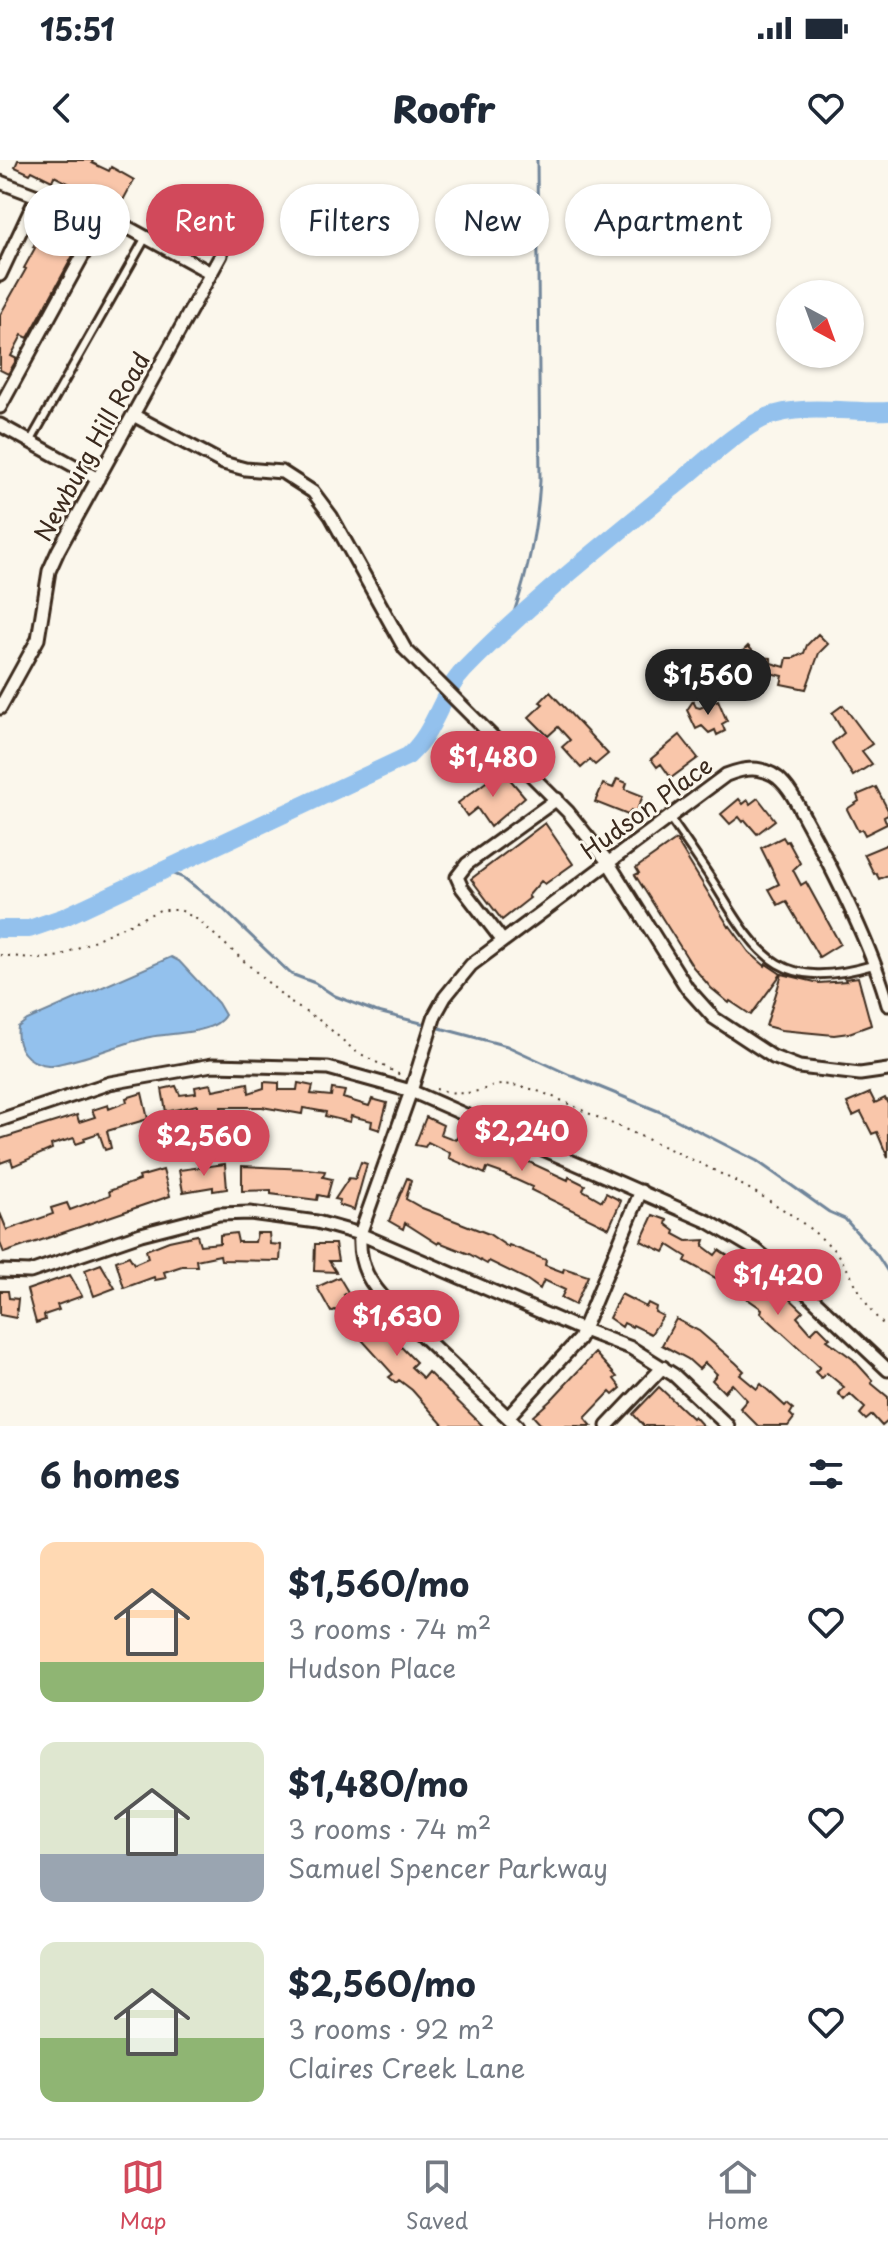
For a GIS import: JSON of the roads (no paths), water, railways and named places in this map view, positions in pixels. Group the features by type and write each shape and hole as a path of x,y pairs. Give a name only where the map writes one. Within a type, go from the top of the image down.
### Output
{"street":[{"path":"0,182 24,191"},
{"path":"0,274 24,223"},
{"path":"130,228 146,237"},
{"path":"0,407 83,256"},
{"path":"180,256 211,273"},
{"name":"Newburg Hill Road","path":"0,708 38,639 52,565 220,256"},
{"path":"133,415 223,463 245,469 276,470 305,486 331,516 398,640 557,799 608,862 687,988 714,1018 773,1057 799,1067 860,1074 888,1070"},
{"path":"0,425 98,479"},
{"name":"Hudson Place","path":"360,1234 413,1087 435,1015 458,979 502,940 726,775 744,768 762,769 776,776 788,788 833,871 888,1005"},
{"path":"502,940 457,877 460,871 557,799"},
{"path":"0,1120 110,1083 212,1065 328,1068 413,1087 709,1222 756,1250 795,1282 888,1370"},
{"path":"508,1417 563,1359 585,1329 641,1191"},
{"path":"0,1271 30,1272 141,1234 219,1214 250,1213 317,1222 360,1234 631,1348 663,1367 728,1426"},
{"path":"360,1234 359,1251 363,1269 373,1287 517,1426"},
{"path":"615,1424 663,1367"}],"lane":[{"path":"30,442 146,237"},
{"path":"669,817 740,927 761,953 781,966 805,974 838,973 873,965"}],"water":[{"path":"171,957 179,961 218,1003 225,1015 220,1021 191,1032 150,1037 55,1065 34,1061 20,1047 18,1027 27,1020"}],"waterway":[{"path":"509,626 530,555 540,481 537,160"},
{"path":"0,929 29,929 64,917 408,756 425,735 456,680 488,646 591,555 717,450 755,423 795,410 888,411"},
{"path":"165,870 184,878 221,907 291,974 374,1011 429,1025"},
{"path":"436,1027 507,1046 663,1113 757,1161 829,1212 845,1219 888,1272"}]}
